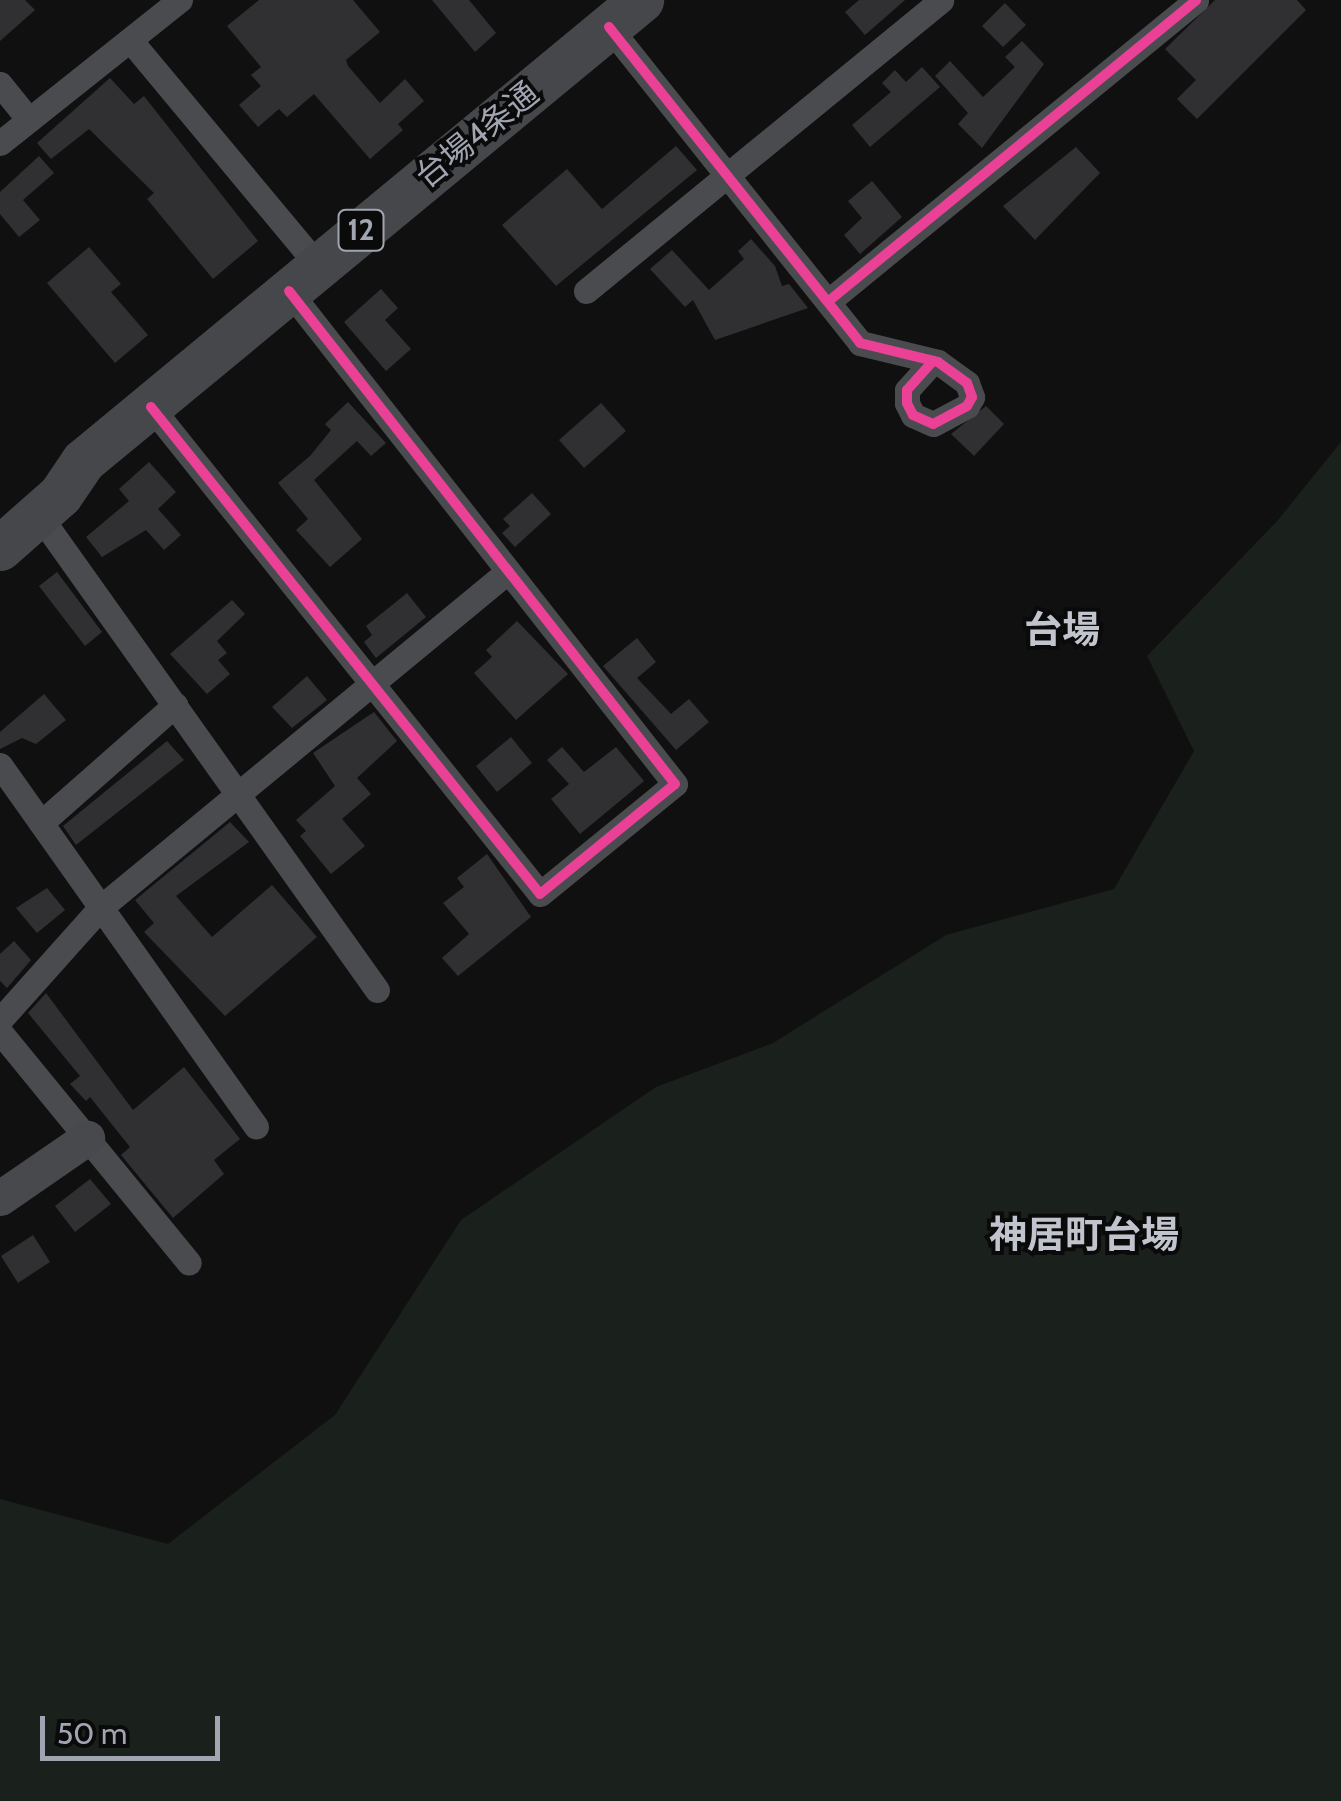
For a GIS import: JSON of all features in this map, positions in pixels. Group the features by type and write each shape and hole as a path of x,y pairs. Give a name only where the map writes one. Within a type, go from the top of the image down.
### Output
{"highway":[{"name":"台場4条通","path":"0,548 20,513 625,14"}],"street":[{"path":"0,142 180,0"},
{"path":"586,291 940,0"},
{"path":"830,300 1196,0"},
{"path":"625,14 730,174 860,343 933,361"},
{"path":"130,40 304,278 506,573 674,784 540,894 375,681 151,407"},
{"path":"0,84 29,120"},
{"path":"20,513 174,705 376,990"},
{"path":"0,1020 100,908 506,573"},
{"path":"41,822 174,705"},
{"path":"0,766 256,1127"},
{"path":"0,1032 188,1263"},
{"path":"0,1198 87,1138"}],"shaded area":[{"path":"1341,442 1341,1801 0,1801 0,1499 168,1544 335,1415 461,1220 656,1087 773,1043 946,935 1114,889 1194,751 1147,656 1278,520"}],"building":[{"path":"0,0 25,0 35,10 0,41"},
{"path":"259,0 353,0 380,32 346,60 348,66 380,103 405,79 424,101 398,124 403,130 370,159 314,94 287,117 279,109 258,127 239,105 261,86 251,75 261,67 227,26"},
{"path":"432,0 469,0 496,33 475,52"},
{"path":"859,0 905,0 865,35 845,12"},
{"path":"1215,0 1297,0 1306,10 1197,119 1177,99 1196,80 1165,49"},
{"path":"1005,3 1026,25 1003,47 982,26"},
{"path":"1022,41 1044,64 982,148 958,124 968,113 935,76 950,61 983,97 1015,67 1005,57"},
{"path":"922,67 940,87 870,147 852,125 891,92 882,83 895,70 906,82"},
{"path":"110,78 134,104 144,96 258,241 213,279 147,199 154,193 89,129 51,159 37,143"},
{"path":"676,146 697,170 556,286 502,225 567,169 602,209"},
{"path":"1076,147 1100,173 1035,240 1003,206"},
{"path":"39,156 54,173 23,200 40,220 19,237 0,214 0,192"},
{"path":"872,181 902,217 860,254 844,235 862,218 848,201"},
{"path":"751,239 775,266 782,286 789,284 808,308 715,340 693,300 685,307 650,269 672,250 709,290 744,259 738,251"},
{"path":"89,247 121,284 111,292 148,335 115,363 47,283"},
{"path":"381,289 398,308 385,320 411,349 386,371 344,322"},
{"path":"348,402 386,443 371,456 357,441 314,480 362,539 330,567 296,530 308,519 278,483 310,456 331,430 325,424"},
{"path":"601,403 626,431 584,468 559,440"},
{"path":"986,406 1004,424 974,456 951,434"},
{"path":"149,462 176,492 158,509 181,535 164,550 146,530 102,557 86,537 129,501 119,489"},
{"path":"532,493 551,514 515,547 502,533 510,526 503,519"},
{"path":"57,572 102,632 85,646 39,586"},
{"path":"407,593 426,617 376,658 364,642 372,635 366,626"},
{"path":"232,600 245,614 217,641 227,653 218,660 230,674 207,694 170,654"},
{"path":"517,621 568,674 516,720 474,673 492,657 486,650"},
{"path":"637,638 656,662 637,678 671,714 689,699 709,722 676,750 603,666"},
{"path":"307,676 327,700 292,728 272,707"},
{"path":"44,694 66,720 36,744 22,738 0,749 0,732"},
{"path":"374,712 397,741 357,778 371,794 342,819 365,846 331,874 300,836 306,831 296,820 335,786 313,753"},
{"path":"511,737 532,763 497,792 476,766"},
{"path":"167,741 184,760 76,845 63,826"},
{"path":"562,747 584,772 616,747 644,781 580,834 551,799 569,784 547,760"},
{"path":"230,822 249,842 176,896 212,937 272,885 317,937 225,1016 144,932 154,923 135,900"},
{"path":"487,854 531,917 458,976 442,958 469,934 443,903 464,887 457,878"},
{"path":"47,888 65,910 37,933 16,908"},
{"path":"14,941 31,960 7,988 0,981 0,954"},
{"path":"46,993 133,1110 184,1067 240,1139 214,1160 224,1174 173,1218 121,1155 130,1147 90,1097 86,1101 70,1084 80,1076 28,1013"},
{"path":"90,1179 111,1204 75,1232 55,1206"},
{"path":"33,1235 50,1262 18,1283 1,1256"}],"cycle path":[{"path":"830,300 1196,0"},
{"path":"609,27 860,343 938,362 967,383 972,397 967,406 933,424 913,415 907,403 907,390 933,361"},
{"path":"151,407 540,894 675,784 289,291"}],"district":[{"name":"台場","path":"1062,630"},
{"name":"神居町台場","path":"1084,1235"}]}
